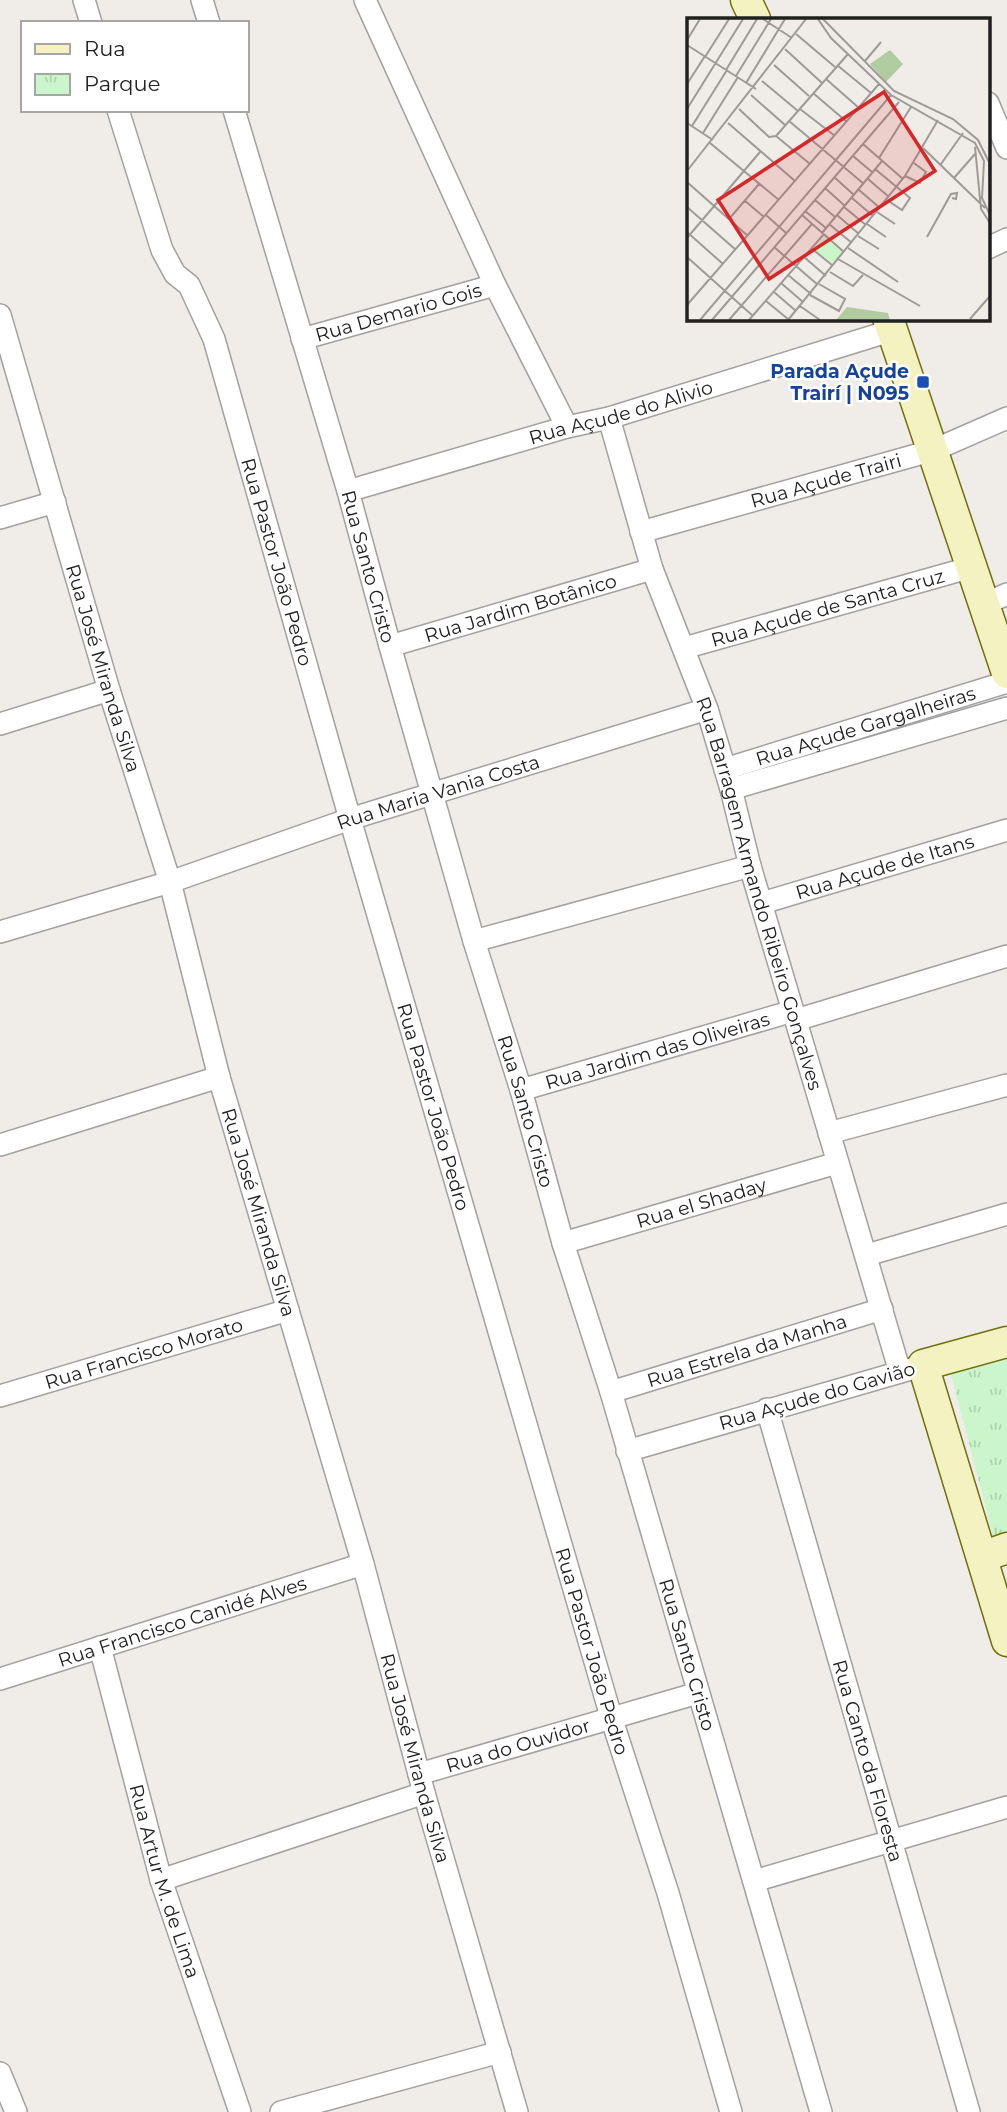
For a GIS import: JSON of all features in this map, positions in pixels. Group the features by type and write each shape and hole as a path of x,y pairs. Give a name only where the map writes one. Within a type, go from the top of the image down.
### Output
{"street":[{"path":"84,0 90,21"},
{"path":"202,0 208,21"},
{"path":"365,0 495,285 567,427"},
{"path":"746,0 755,18"},
{"path":"990,108 1007,148"},
{"name":"Rua Pastor João Pedro","path":"119,112 162,250 175,274 189,285 214,338 350,819 612,1720 668,1893 731,2112"},
{"name":"Rua Santo Cristo","path":"235,112 348,491 474,941 611,1392 821,2112"},
{"path":"990,246 1007,239"},
{"name":"Rua Demario Gois","path":"302,340 495,285"},
{"name":"Rua José Miranda Silva","path":"0,315 109,690 170,882 219,1077 363,1564 421,1783 517,2112"},
{"path":"890,324 972,568 996,599 1007,673"},
{"name":"Rua Açude do Alivio","path":"348,491 567,427 609,418 890,324"},
{"name":"Rua Barragem Armando Ribeiro Gonçalves","path":"609,418 652,569 707,709 836,1163 867,1255 882,1310 912,1369"},
{"name":"Rua Açude Trairi","path":"640,532 934,450 1007,418"},
{"path":"0,518 55,502"},
{"name":"Rua Açude de Santa Cruz","path":"684,648 972,568"},
{"name":"Rua Jardim Botânico","path":"390,646 652,569"},
{"name":"Rua Açude Gargalheiras","path":"728,779 1007,682"},
{"path":"0,724 109,690"},
{"name":"Rua Açude Gargalheiras","path":"728,779 1007,708"},
{"name":"Rua Maria Vania Costa","path":"0,932 170,882 350,819 707,709"},
{"name":"Rua Açude de Itans","path":"762,903 1007,830"},
{"path":"474,941 750,866"},
{"name":"Rua Jardim das Oliveiras","path":"521,1090 1007,956"},
{"path":"0,1145 219,1077"},
{"path":"829,1133 1007,1085"},
{"name":"Rua el Shaday","path":"564,1243 836,1163"},
{"path":"867,1255 1007,1214"},
{"name":"Rua Francisco Morato","path":"0,1396 288,1310"},
{"name":"Rua Estrela da Manha","path":"611,1392 882,1310"},
{"name":"Rua Açude do Gavião","path":"627,1451 1007,1342"},
{"path":"912,1369 994,1552 1007,1642"},
{"name":"Rua Canto da Floresta","path":"767,1409 969,2112"},
{"name":"Rua Francisco Canidé Alves","path":"0,1679 363,1564"},
{"name":"Rua Artur M. de Lima","path":"100,1647 161,1880 240,2112"},
{"name":"Rua do Ouvidor","path":"161,1880 421,1783 698,1693"},
{"path":"754,1881 1007,1807"},
{"path":"281,2112 500,2052"},
{"path":"0,2073 16,2112"}],"green space":[{"path":"1007,1346 1007,1534 994,1539 948,1363"}],"place":[{"name":"Parada Açude Trairí | N095","path":"923,382"}]}
